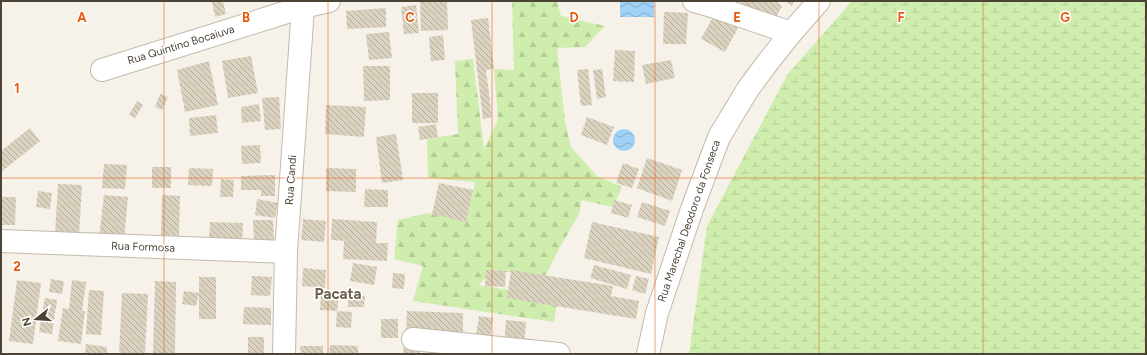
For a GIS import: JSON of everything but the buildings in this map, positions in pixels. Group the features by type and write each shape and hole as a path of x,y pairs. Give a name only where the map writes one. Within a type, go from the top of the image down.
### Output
{"street":[{"name":"Rua Quintino Bocaiuva","path":"102,70 303,7 329,1"},
{"path":"694,1 791,33"},
{"name":"Rua Marechal Deodoro da Fonseca","path":"648,354 660,306 692,209 719,137 748,89 791,33 819,1"},
{"name":"Rua Candi","path":"284,354 286,252 303,7"},
{"name":"Rua Formosa","path":"1,241 286,252"},
{"path":"413,339 559,354"}],"green space":[{"path":"512,1 557,1 561,16 605,26 585,47 557,48 565,121 571,147 597,176 622,187 613,207 581,200 580,212 546,275 492,271 479,285 558,298 554,322 413,301 423,266 394,259 398,220 428,213 466,221 475,182 428,178 427,139 458,134 455,61 473,59 484,149 498,120 494,69 514,70"},
{"path":"852,1 1146,1 1146,354 689,354 707,226 787,75"}],"water":[{"path":"620,1 654,1 654,17 620,17"},
{"path":"624,129 632,132 635,140 632,148 624,151 616,148 613,140 616,132"}],"district":[{"name":"Pacata","path":"338,294"}]}
